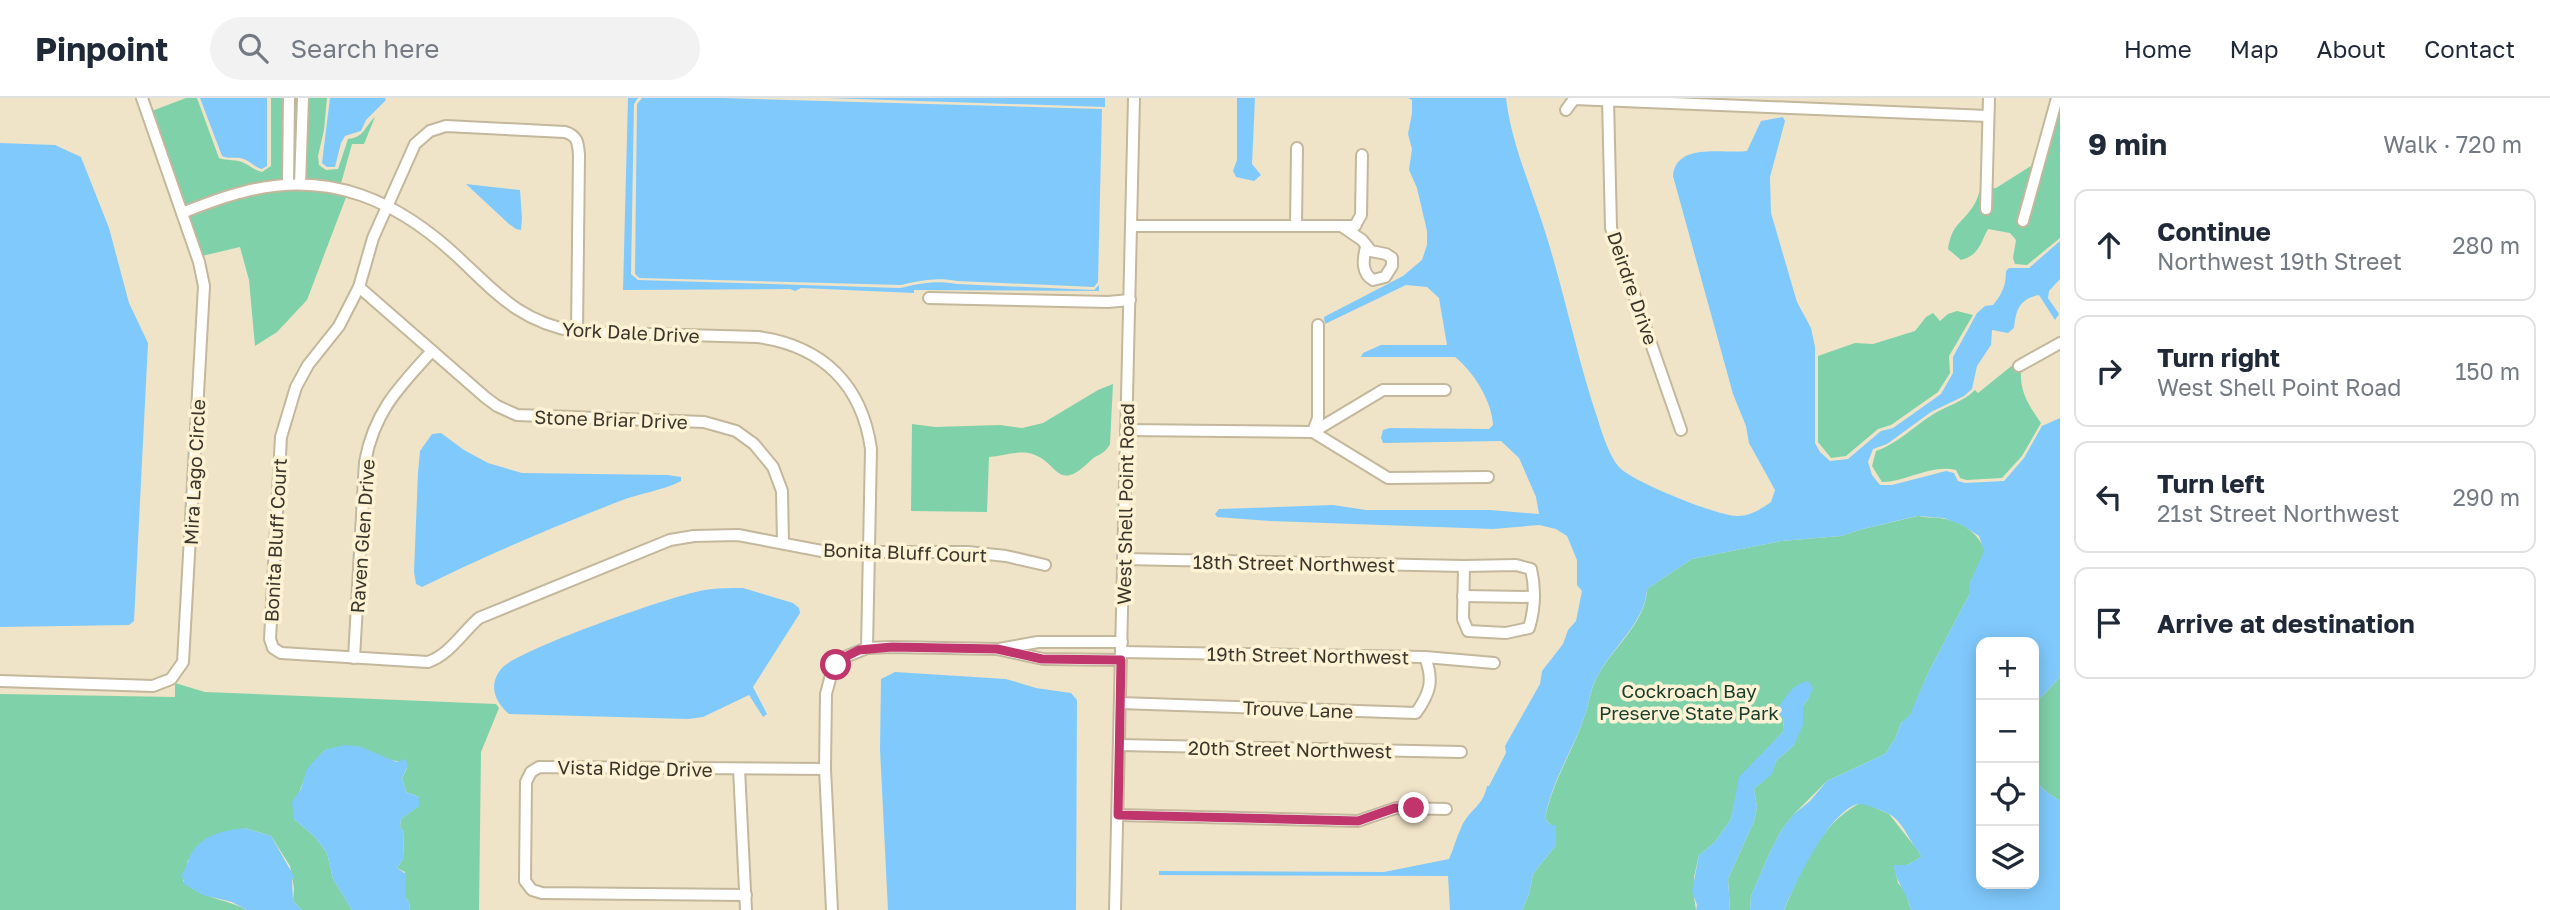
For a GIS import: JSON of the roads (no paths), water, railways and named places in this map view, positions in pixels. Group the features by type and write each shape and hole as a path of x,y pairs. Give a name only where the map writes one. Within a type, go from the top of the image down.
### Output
{"street":[{"name":"Mira Lago Circle","path":"0,681 153,686 171,680 182,665 204,286 199,262 142,98"},
{"path":"288,184 289,98"},
{"path":"300,184 303,98"},
{"name":"West Shell Point Road","path":"1115,910 1134,98"},
{"path":"1986,209 1989,98"},
{"path":"2023,221 2057,98"},
{"path":"1566,110 1574,99 1608,99 1988,116"},
{"name":"Deirdre Drive","path":"1608,99 1611,228 1681,430"},
{"name":"Bonita Bluff Court","path":"577,332 579,155 578,142 573,135 565,132 446,126 430,131 415,144 373,238 359,288 339,326 308,365 288,408 281,437 270,639 273,648 281,653 428,662 447,653 479,618 670,540 694,536 738,535 827,552 968,552 1006,556 1045,565"},
{"path":"1296,225 1297,148"},
{"path":"1131,226 1355,226 1361,215 1362,155"},
{"name":"York Dale Drive","path":"182,213 244,191 288,184 331,187 364,195 388,205 440,239 515,308 553,328 577,332 758,337 779,340 818,357 844,382 862,408 869,431 871,449 867,648"},
{"path":"1343,227 1362,240 1371,251 1392,258 1392,266 1385,278 1373,280 1367,275 1364,261 1366,247"},
{"name":"Stone Briar Drive","path":"359,288 491,402 517,415 704,422 736,431 754,444 773,467 782,491 783,543"},
{"path":"929,298 1108,302 1130,300"},
{"path":"1313,432 1318,418 1318,325"},
{"path":"2019,366 2060,342"},
{"name":"Raven Glen Drive","path":"354,658 365,462 369,440 386,405 432,351"},
{"path":"1313,432 1383,390 1445,390"},
{"path":"1126,430 1313,432 1388,478 1488,477"},
{"name":"18th Street Northwest","path":"1124,559 1516,565 1531,569 1534,597"},
{"path":"1463,596 1534,597 1534,611 1529,628 1506,633 1468,631 1463,619 1463,596 1464,566"},
{"path":"832,910 825,769 826,694 830,677 845,657 867,648 997,649 1038,642 1121,651"},
{"path":"997,649 1042,659 1121,651"},
{"name":"19th Street Northwest","path":"1121,651 1425,657 1494,663"},
{"name":"Trouve Lane","path":"1120,703 1416,713 1429,695 1425,657"},
{"name":"20th Street Northwest","path":"1119,745 1461,752"},
{"name":"Vista Ridge Drive","path":"746,894 542,893 532,890 525,881 526,782 531,772 539,767 825,769"},
{"path":"739,769 746,910"},
{"path":"1118,815 1358,821 1395,808 1446,808"}],"water":[{"path":"200,98 267,98 267,166 262,169 243,159 222,156"},
{"path":"330,98 386,100 366,120 361,131 345,136 335,167 327,167 322,163"},
{"path":"628,98 638,98 634,104 631,274 638,280 900,288 935,282 1094,290 1099,285 1099,291 914,290 914,293 801,288 795,291 623,290"},
{"path":"642,98 1102,109 1098,282 1094,287 943,279 901,285 639,278 635,274 637,104"},
{"path":"827,98 1105,98 1105,107"},
{"path":"1237,98 1255,98 1252,164 1261,175 1254,181 1236,177 1233,171 1237,160"},
{"path":"1408,98 1506,98 1513,135 1548,241 1591,398 1613,458 1620,468 1641,481 1695,505 1727,515 1742,516 1759,510 1771,502 1775,490 1749,443 1746,426 1733,394 1673,176 1676,165 1682,158 1702,152 1747,151 1761,121 1783,117 1785,121 1770,177 1771,213 1797,302 1811,328 1815,347 1815,443 1830,461 1848,459 1881,431 1893,428 1941,394 1953,373 1953,357 1977,313 1985,306 1993,305 1999,297 2006,271 2009,268 2029,268 2060,241 2060,279 2049,291 2048,298 2059,314 2055,320 2039,295 2023,302 2014,328 2008,333 1992,330 1991,345 1977,366 1972,389 1964,396 1931,412 1887,444 1873,449 1868,462 1872,475 1880,485 1892,485 1946,471 1954,473 1958,481 1965,483 2004,481 2024,458 2042,426 2060,418 2060,677 2039,700 2039,637 1976,637 1976,889 2039,889 2039,784 2060,801 2060,910 1911,910 1894,865 1907,865 1921,857 1919,852 1894,817 1858,804 1847,809 1825,834 1784,910 1750,910 1751,896 1770,852 1782,829 1794,814 1810,801 1827,781 1885,754 1901,723 1910,715 1928,673 1969,595 1969,585 1984,551 1979,536 1944,518 1917,516 1841,536 1781,541 1692,559 1647,589 1645,601 1634,624 1603,666 1595,682 1584,718 1548,805 1545,819 1551,825 1556,825 1556,845 1533,874 1522,910 1450,910 1448,876 1159,875 1159,871 1384,872 1449,859 1464,822 1482,799 1506,753 1505,746 1540,684 1542,671 1563,644 1568,630 1576,621 1582,591 1577,585 1577,560 1567,536 1556,529 1539,525 1493,529 1270,521 1217,517 1215,514 1219,509 1333,505 1366,510 1490,510 1539,514 1536,497 1519,458 1501,441 1383,443 1383,430 1390,428 1489,429 1493,425 1489,406 1480,387 1455,357 1361,357 1363,353 1381,345 1447,345 1439,298 1427,287 1406,285 1325,324 1324,317 1403,276 1422,260 1427,245 1427,231 1417,188 1409,170 1412,149 1408,134 1412,100"},
{"path":"0,143 55,145 81,157 109,228 129,303 148,343 134,621 129,625 0,627"},
{"path":"466,184 520,190 521,230 509,224"},
{"path":"441,433 488,463 522,473 668,475 681,477 681,481 570,521 422,587 416,584 414,572 420,451 432,434"},
{"path":"743,588 793,603 800,613 753,687 767,714 763,717 749,695 703,717 688,719 509,714 497,698 495,680 502,668 565,636 689,594 714,589"},
{"path":"895,672 1006,679 1036,688 1071,693 1077,700 1076,910 888,910 880,749 881,679"},
{"path":"1808,681 1813,688 1803,706 1803,725 1794,745 1776,761 1772,774 1754,789 1757,807 1754,821 1728,879 1730,910 1696,910 1692,891 1699,855 1714,843 1731,819 1739,777 1784,731 1783,718 1777,711 1783,701 1793,688"},
{"path":"344,745 358,746 397,762 405,759 408,765 402,778 406,792 419,797 419,806 401,819 400,827 404,832 403,859 397,868 406,874 405,897 410,910 352,910 333,879 327,853 315,837 294,819 292,802 301,789 307,769 325,750"},
{"path":"245,828 271,836 295,878 292,879 293,901 302,910 247,910 232,902 203,895 184,884 183,877 180,877 200,843 221,832"}],"park label":[{"name":"Cockroach Bay Preserve State Park","path":"1689,701"}]}
